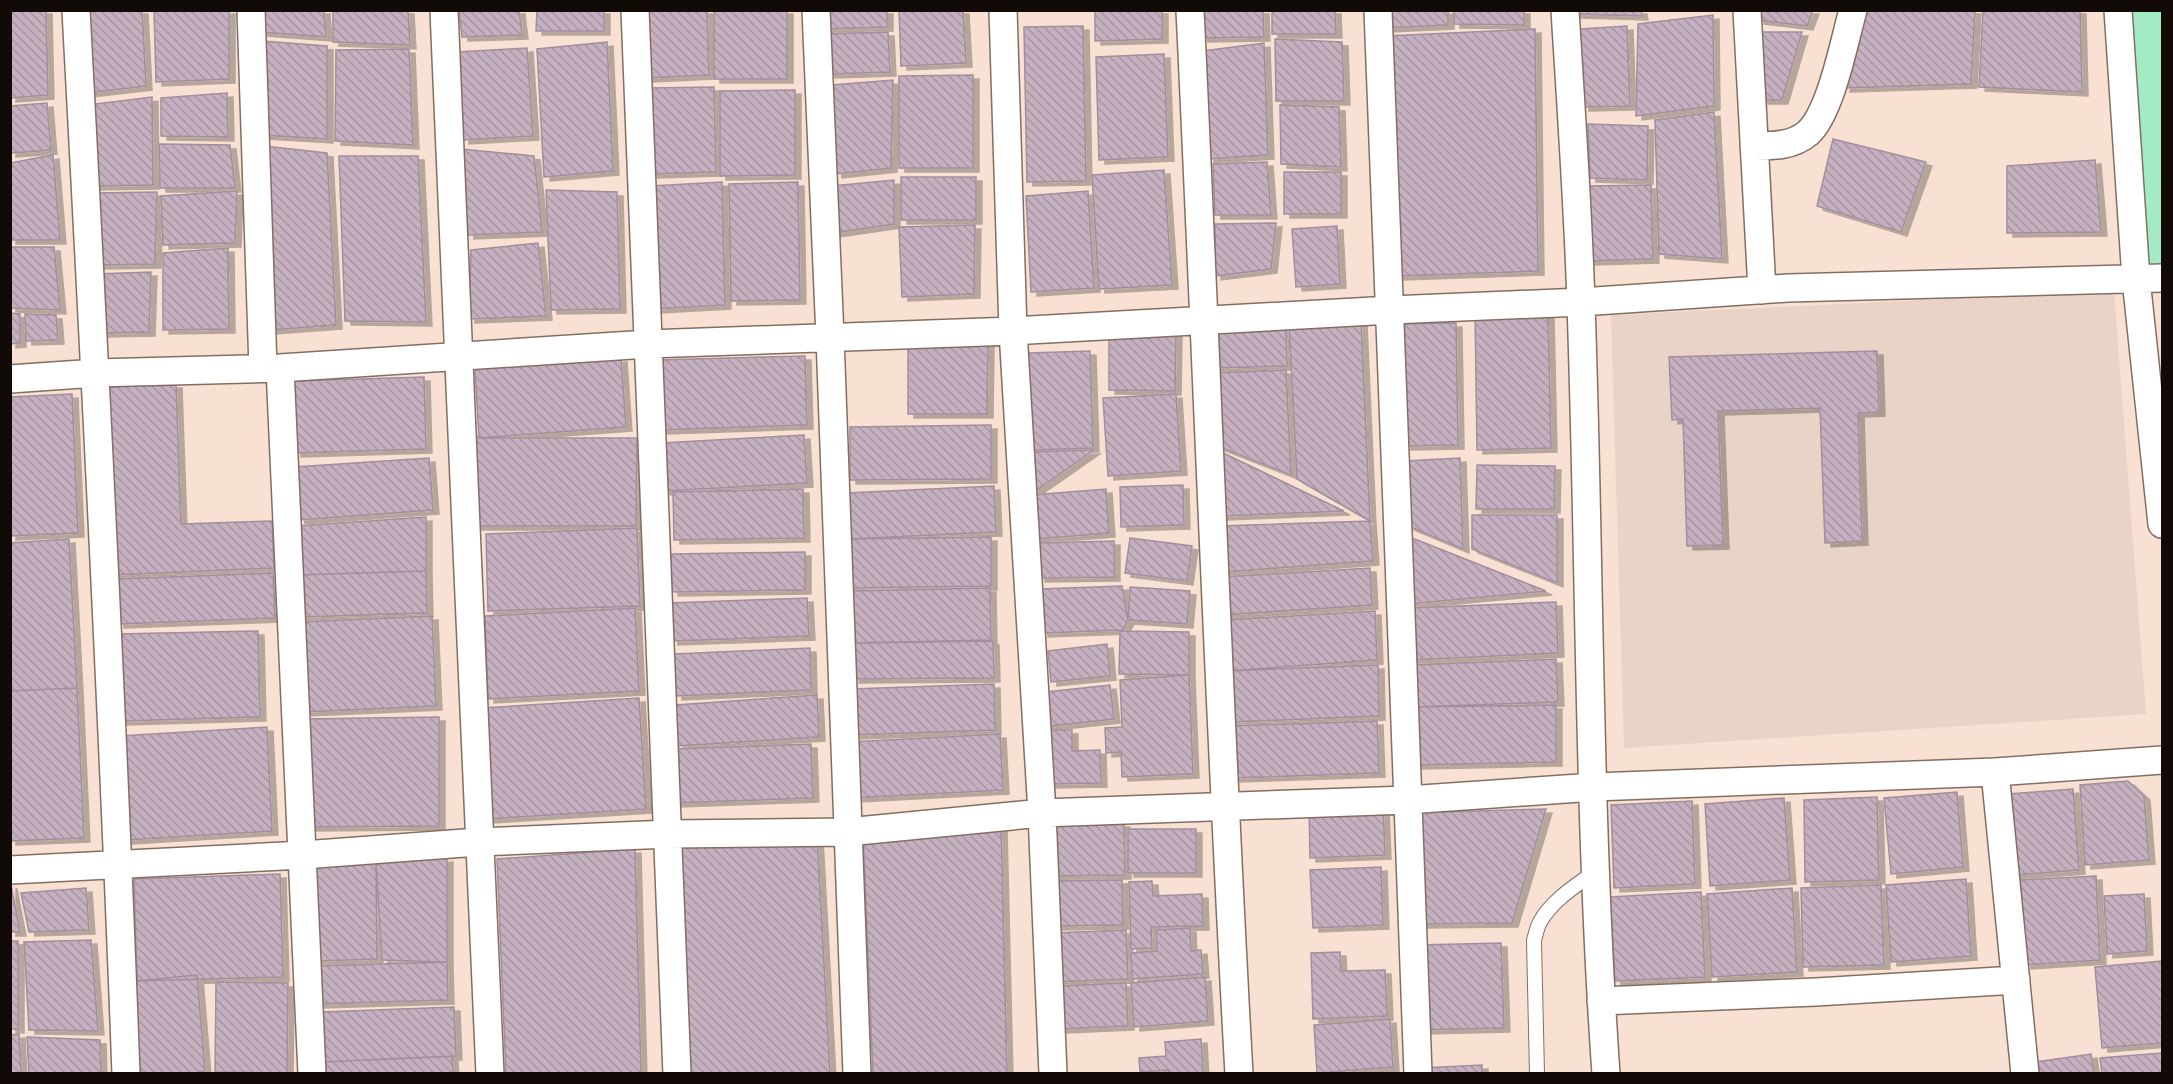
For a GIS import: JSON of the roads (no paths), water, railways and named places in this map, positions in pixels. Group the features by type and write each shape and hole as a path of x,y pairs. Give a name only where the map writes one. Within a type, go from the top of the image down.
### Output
{"street":[{"path":"76,10 96,373 126,1074"},
{"path":"251,10 303,855 312,1074"},
{"path":"444,10 460,355 478,842 490,1074"},
{"path":"635,10 677,1074"},
{"path":"816,10 857,1074"},
{"path":"1003,10 1013,331 1042,813 1053,1074"},
{"path":"1190,10 1224,807 1239,1074"},
{"path":"1378,10 1418,1074"},
{"path":"1565,10 1581,302 1596,871 1606,1074"},
{"path":"1747,10 1762,290"},
{"path":"1754,146 1791,143 1808,133 1826,106 1853,10"},
{"path":"2118,10 2136,279 2163,524"},
{"path":"10,379 96,373 272,368 648,344 1013,331 1581,302 1762,290 2163,278"},
{"path":"10,870 303,855 478,842 669,834 847,832 1042,813 1407,801 1594,787 1995,772 2163,760"},
{"path":"1995,772 2025,1074"},
{"path":"1601,1001 1804,993 2016,980"}],"lane":[{"path":"1537,1074 1534,940 1540,922 1553,906 1566,893 1596,871"}]}
